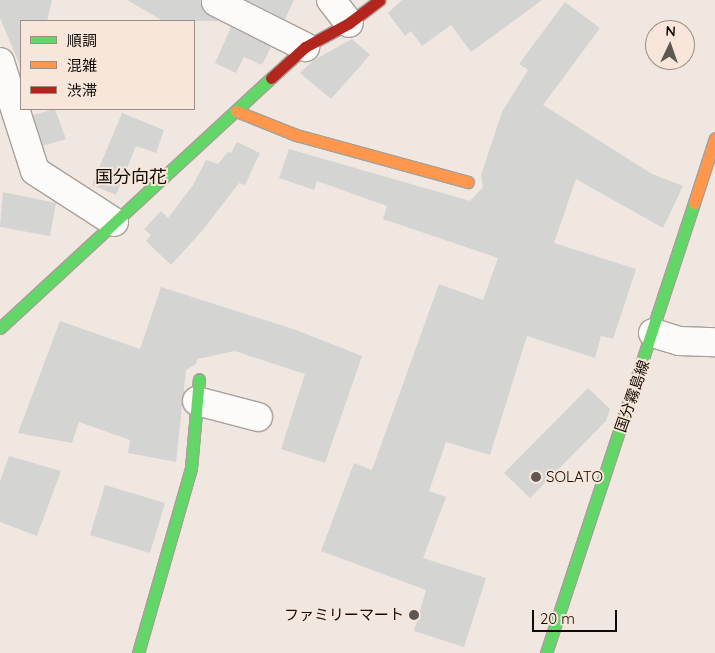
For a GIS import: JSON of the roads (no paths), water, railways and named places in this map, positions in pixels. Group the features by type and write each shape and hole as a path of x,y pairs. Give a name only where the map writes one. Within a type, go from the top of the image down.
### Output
{"street":[{"path":"331,0 349,11"},
{"path":"0,328 305,47 349,11 378,0"},
{"path":"216,2 305,47"},
{"path":"0,62 35,171 114,222"},
{"path":"236,112 296,135 468,182"},
{"name":"国分霧島線","path":"546,653 653,333 715,138"},
{"path":"653,333 678,341 715,342"},
{"path":"138,653 191,468 198,390 258,417"}],"place":[{"name":"SOLATO","path":"536,477"},
{"name":"ファミリーマート","path":"414,615"}],"district":[{"name":"国分向花","path":"131,177"}]}
